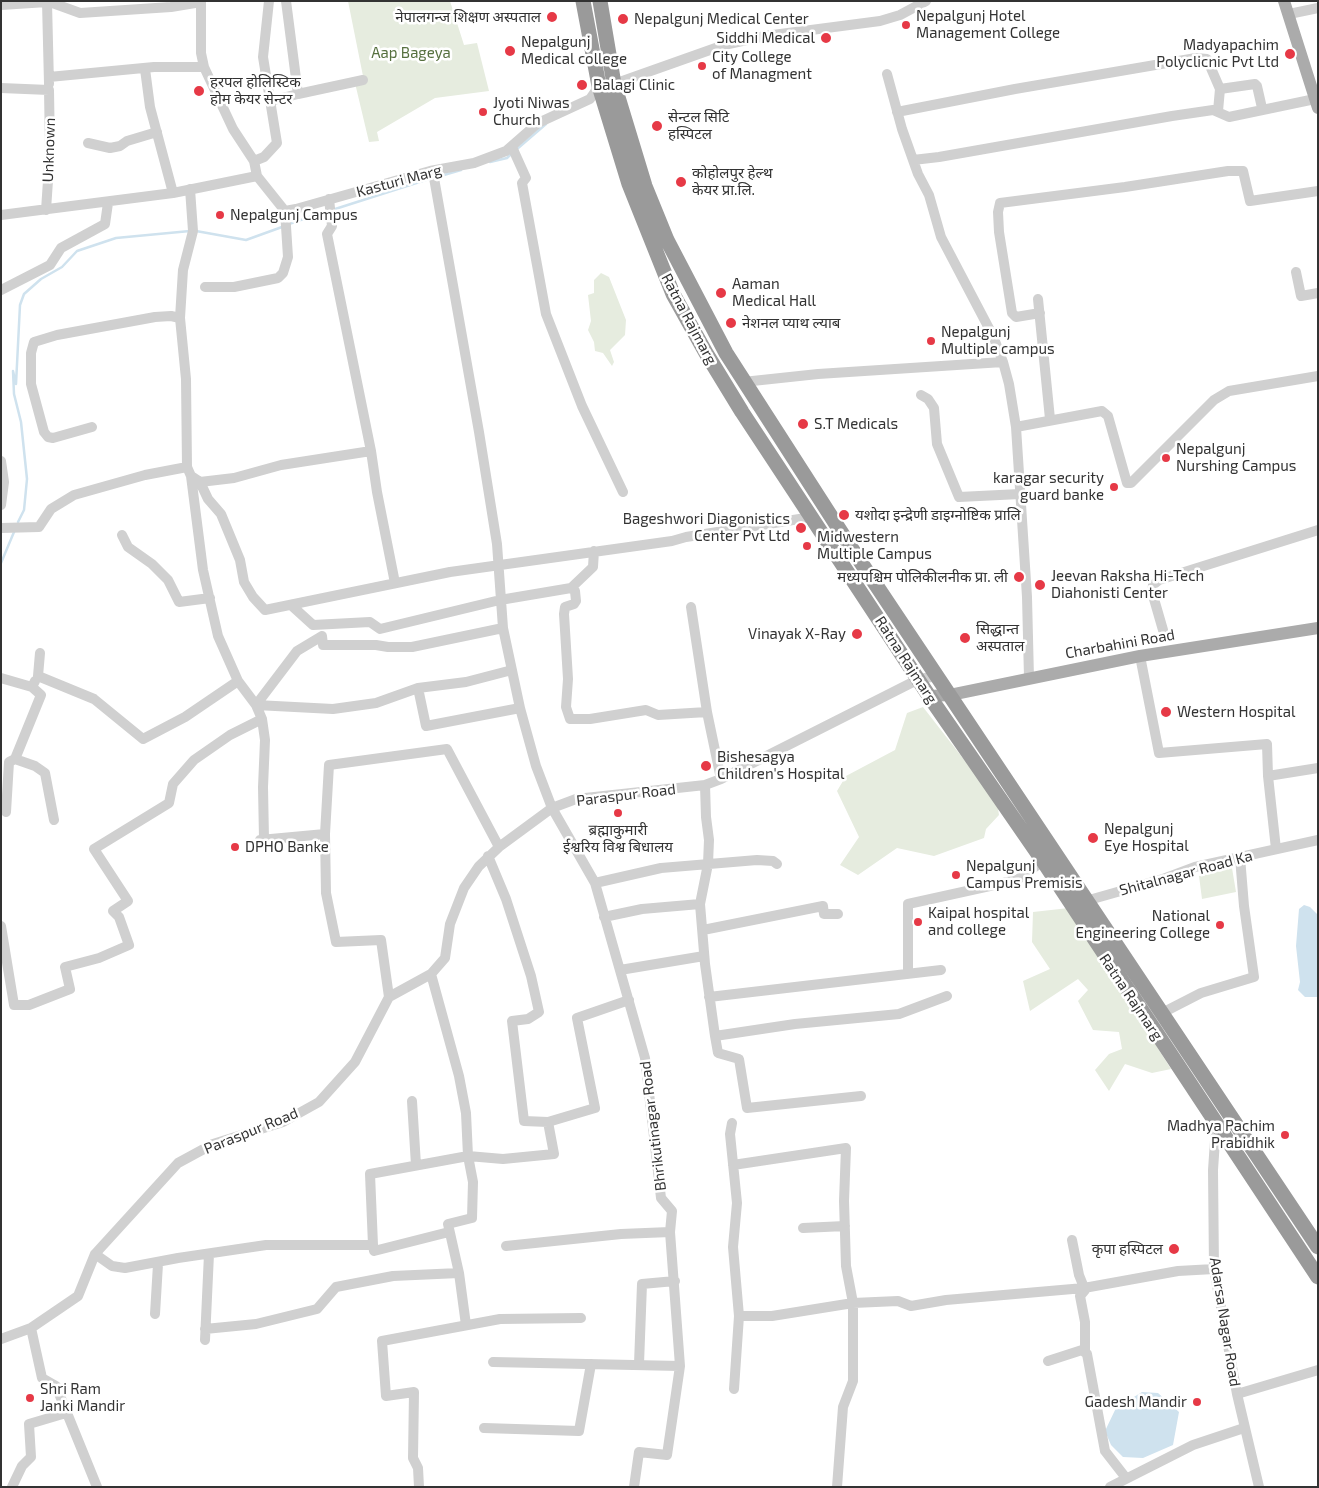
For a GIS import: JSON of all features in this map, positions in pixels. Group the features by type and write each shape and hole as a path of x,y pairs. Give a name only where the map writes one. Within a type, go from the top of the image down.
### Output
{"highway":[{"name":"Ratna Rajmarg","path":"583,1 606,85 628,184 673,294 742,412 918,680 1042,861 1216,1126 1318,1277"},
{"name":"Ratna Rajmarg","path":"600,1 606,85 668,240 691,288 743,382 1085,900 1318,1247"}],"main road":[{"path":"1284,1 1316,104"},
{"name":"Charbahini Road","path":"929,696 950,695 1140,656 1318,628"}],"street":[{"path":"1,5 48,2 80,13 115,6 171,7 202,1 201,53 204,67 208,70 233,129 254,161 257,176 285,211 288,257 283,273 278,278 234,287 205,287"},
{"path":"254,161 264,158 276,143 263,56 269,1"},
{"path":"286,1 298,94"},
{"path":"606,85 724,45 765,36 880,21 900,15 926,1"},
{"name":"Unknown","path":"46,210 50,151 48,2"},
{"path":"1289,14 1318,8"},
{"path":"897,112 1015,89 1196,58 1207,59 1220,89 1218,111"},
{"path":"49,78 145,69 204,67"},
{"path":"145,69 150,107 173,194"},
{"path":"886,74 913,160 929,194 942,236 993,336 1009,384 1016,427 1029,678"},
{"path":"270,101 363,80"},
{"path":"1220,89 1255,84 1258,88 1262,108"},
{"name":"Kasturi Marg","path":"285,211 430,171 474,163 512,147 538,123 590,99 606,85"},
{"path":"1,88 49,90"},
{"path":"913,160 1172,116 1218,111 1229,117 1262,108 1316,104"},
{"path":"88,144 110,148 157,132"},
{"path":"512,147 526,178 522,183 546,314 582,406 623,492"},
{"path":"1040,313 1016,317 1012,313 999,232 998,212 1000,203 1125,187 1228,170 1243,171 1250,201 1318,191"},
{"name":"Bhrikutinagar Road","path":"430,171 435,185 479,432 497,544 503,628 520,708 536,766 552,808 595,883 645,1058 661,1198 672,1211 670,1232 680,1366 667,1455 639,1452 634,1487"},
{"path":"1,215 173,194 257,176"},
{"path":"190,189 193,231 183,270 180,318 193,475 204,570 218,636 238,681 256,705 262,719 265,740 262,840 325,834"},
{"path":"329,199 332,226 328,234 395,583"},
{"path":"1,290 50,265 61,248 105,224 108,203"},
{"path":"1296,272 1300,296 1318,294"},
{"path":"1038,300 1050,419"},
{"path":"92,426 53,438 48,437 44,432 31,384 31,353 34,342 57,334 155,317 171,316 180,318"},
{"path":"743,382 818,374 1003,362"},
{"path":"1016,427 1050,419 1102,411 1108,416 1127,483 1131,482 1214,400 1229,391 1318,376"},
{"path":"921,394 934,408 937,444 960,497 1020,494"},
{"path":"1,528 39,527 51,509 74,495 145,475 193,475 234,478 281,465 371,452"},
{"path":"1,461 4,482 1,506"},
{"path":"193,475 208,500 221,514 229,529 240,560 244,582 253,597 265,610 395,583 594,551 672,541 686,537 812,517"},
{"path":"1162,630 1152,592 1153,585 1159,580 1318,530"},
{"path":"122,535 128,547 152,564 168,580 179,602 210,598"},
{"path":"291,605 313,625 370,622 380,629 500,600 571,588 593,567 594,551"},
{"path":"571,588 575,591 576,601 574,604 565,607 564,614 568,679 566,707 570,719 590,719 646,710 658,715 706,712"},
{"path":"691,607 706,712 721,779"},
{"path":"256,705 297,650 322,636 323,645 376,644 388,647 412,647 503,628"},
{"path":"32,687 38,676 40,654"},
{"path":"1140,656 1159,753 1267,744 1268,776 1276,849"},
{"path":"256,705 333,709 376,703 418,688 466,682 512,670"},
{"path":"38,676 94,699 143,739 185,717 238,681"},
{"name":"Paraspur Road","path":"1,1339 31,1328 78,1296 95,1254 178,1162 213,1144 239,1138 282,1122 319,1102 355,1062 389,997 431,974 445,958 450,924 464,888 498,846 552,808 576,800 705,785 721,779 918,680 938,676"},
{"path":"1,678 32,687 42,695 15,759 9,762 6,812"},
{"path":"418,688 426,726 520,708"},
{"path":"1,926 14,1005 29,1005 70,989 65,967 99,958 129,944 119,916 113,910 128,901 94,849 169,802 173,784 194,760 230,734 262,719"},
{"path":"389,997 380,940 336,942 326,893 325,834 329,765 447,748 498,846"},
{"path":"15,759 35,766 46,773 54,820"},
{"path":"1268,776 1318,768"},
{"path":"705,785 709,840 708,864 700,904 704,956 718,1054 738,1059 747,1108 861,1096"},
{"name":"Shitalnagar Road Ka","path":"1071,907 1085,900 1163,879 1195,867 1318,840"},
{"path":"488,856 506,898 531,976 539,1012 528,1019 512,1020 524,1121 548,1122 595,1108 577,1018 628,1000"},
{"path":"1162,1013 1201,993 1254,976 1240,857"},
{"path":"595,883 662,868 756,860 773,861 777,864"},
{"path":"908,974 908,904 1017,880 1042,861"},
{"path":"604,917 642,909 700,904"},
{"path":"703,930 823,906 824,914 838,914"},
{"path":"620,970 704,956"},
{"path":"709,997 941,970"},
{"path":"431,974 460,1076 466,1113 468,1156 473,1182 472,1218 448,1224 459,1273 466,1325"},
{"path":"715,1036 795,1024 899,1014 947,996"},
{"path":"412,1101 416,1165"},
{"path":"450,1232 374,1251 370,1174 468,1156 503,1159 554,1154 548,1122"},
{"path":"732,1123 730,1134 736,1203 733,1247 739,1316 734,1389"},
{"name":"Adarsa Nagar Road","path":"1216,1126 1213,1170 1214,1269 1244,1428 1259,1487"},
{"path":"733,1165 846,1148 846,1266 853,1303 853,1381 843,1407 836,1487"},
{"path":"804,1228 845,1226"},
{"path":"506,1246 621,1234 670,1232"},
{"path":"1072,1240 1079,1275 1085,1290 1080,1296 1085,1322 1085,1352 1089,1360 1105,1451 1126,1478"},
{"path":"95,1254 112,1266 125,1268 266,1245 373,1245"},
{"path":"205,1340 209,1254"},
{"path":"154,1314 158,1264"},
{"path":"739,1316 772,1316 853,1303 898,1301 911,1306 946,1300 1084,1288 1178,1271 1214,1269"},
{"path":"205,1328 256,1324 317,1309 336,1287 393,1276 459,1273"},
{"path":"639,1364 642,1284 675,1281"},
{"path":"419,1487 418,1468 413,1458 414,1392 386,1396 382,1342 500,1319 581,1318"},
{"path":"31,1328 42,1378 56,1386 97,1487"},
{"path":"1048,1361 1082,1350 1085,1352"},
{"path":"493,1362 680,1366"},
{"path":"484,1428 568,1432 580,1430 591,1364"},
{"path":"1237,1394 1318,1370"},
{"path":"12,1487 22,1466 31,1457 29,1424 66,1412"},
{"path":"1110,1487 1193,1445 1244,1428"}],"green space":[{"name":"Aap Bageya","path":"348,1 450,1 464,45 477,43 489,91 435,98 377,132 379,141 369,142 355,83 363,76"},
{"path":"601,273 609,277 626,320 625,335 610,350 614,362 612,366 603,353 595,351 594,342 588,330 591,321 588,295 594,293 594,280"},
{"path":"923,707 997,802 999,815 986,829 984,838 934,856 897,848 858,875 840,865 859,837 837,791 846,776 895,750 907,713"},
{"path":"1232,868 1236,892 1202,899 1199,876"},
{"path":"1069,908 1171,1069 1152,1073 1125,1064 1109,1091 1095,1070 1109,1054 1122,1049 1119,1032 1093,1030 1078,1001 1088,990 1078,979 1030,1011 1023,981 1050,969 1032,942 1033,912"}],"water":[{"path":"1304,905 1310,907 1318,915 1318,997 1305,997 1298,990 1300,982 1296,946 1299,909"},
{"path":"1142,1392 1158,1393 1179,1412 1173,1445 1143,1458 1123,1457 1111,1445 1105,1431 1116,1408"}],"waterway":[{"path":"517,149 546,124"},
{"path":"490,162 507,158 512,153"},
{"path":"437,177 461,170"},
{"path":"332,210 432,178"},
{"path":"289,224 327,211"},
{"path":"196,231 246,240 282,227"},
{"path":"18,522 24,510 27,479 21,422 14,394 13,371 16,384 20,305 24,294 41,279 62,267 77,251 116,238 190,231"},
{"path":"1,563 14,532"}],"place":[{"name":"नेपालगन्ज शिक्षण अस्पताल","path":"552,17"},
{"name":"Nepalgunj Medical Center","path":"623,19"},
{"name":"Nepalgunj Hotel Management College","path":"906,25"},
{"name":"Siddhi Medical","path":"826,38"},
{"name":"Nepalgunj Medical college","path":"510,51"},
{"name":"Madyapachim Polyclicnic Pvt Ltd","path":"1290,54"},
{"name":"City College of Managment","path":"702,66"},
{"name":"Balagi Clinic","path":"582,85"},
{"name":"हरपल होलिस्टिक होम केयर सेन्टर","path":"199,91"},
{"name":"Jyoti Niwas Church","path":"483,112"},
{"name":"सेन्टल सिटि हस्पिटल","path":"657,126"},
{"name":"काेहाेलपुर हेल्थ केयर प्रा.लि.","path":"681,182"},
{"name":"Nepalgunj Campus","path":"220,215"},
{"name":"Aaman Medical Hall","path":"721,293"},
{"name":"नेशनल प्याथ ल्याब","path":"731,323"},
{"name":"Nepalgunj Multiple campus","path":"931,341"},
{"name":"S.T Medicals","path":"803,424"},
{"name":"Nepalgunj Nurshing Campus","path":"1166,458"},
{"name":"karagar security guard banke","path":"1114,487"},
{"name":"यशोदा इन्द्रेणी डाइग्नोष्टिक प्रालि","path":"844,515"},
{"name":"Bageshwori Diagonistics Center Pvt Ltd","path":"801,528"},
{"name":"Midwestern Multiple Campus","path":"807,546"},
{"name":"मध्यपश्चिम पोलिकीलनीक प्रा. ली","path":"1019,577"},
{"name":"Jeevan Raksha Hi-Tech Diahonisti Center","path":"1040,585"},
{"name":"Vinayak X-Ray","path":"857,634"},
{"name":"सिद्धान्त अस्पताल","path":"965,638"},
{"name":"Western Hospital","path":"1166,712"},
{"name":"Bishesagya Children's Hospital","path":"706,766"},
{"name":"ब्रह्माकुमारी ईश्वरिय विश्व बिधालय","path":"618,813"},
{"name":"Nepalgunj Eye Hospital","path":"1093,838"},
{"name":"DPHO Banke","path":"235,847"},
{"name":"Nepalgunj Campus Premisis","path":"956,875"},
{"name":"Kaipal hospital and college","path":"918,922"},
{"name":"National Engineering College","path":"1220,925"},
{"name":"Madhya Pachim Prabidhik","path":"1285,1135"},
{"name":"कृपा हस्पिटल","path":"1174,1249"},
{"name":"Shri Ram Janki Mandir","path":"30,1398"},
{"name":"Gadesh Mandir","path":"1197,1402"}]}
